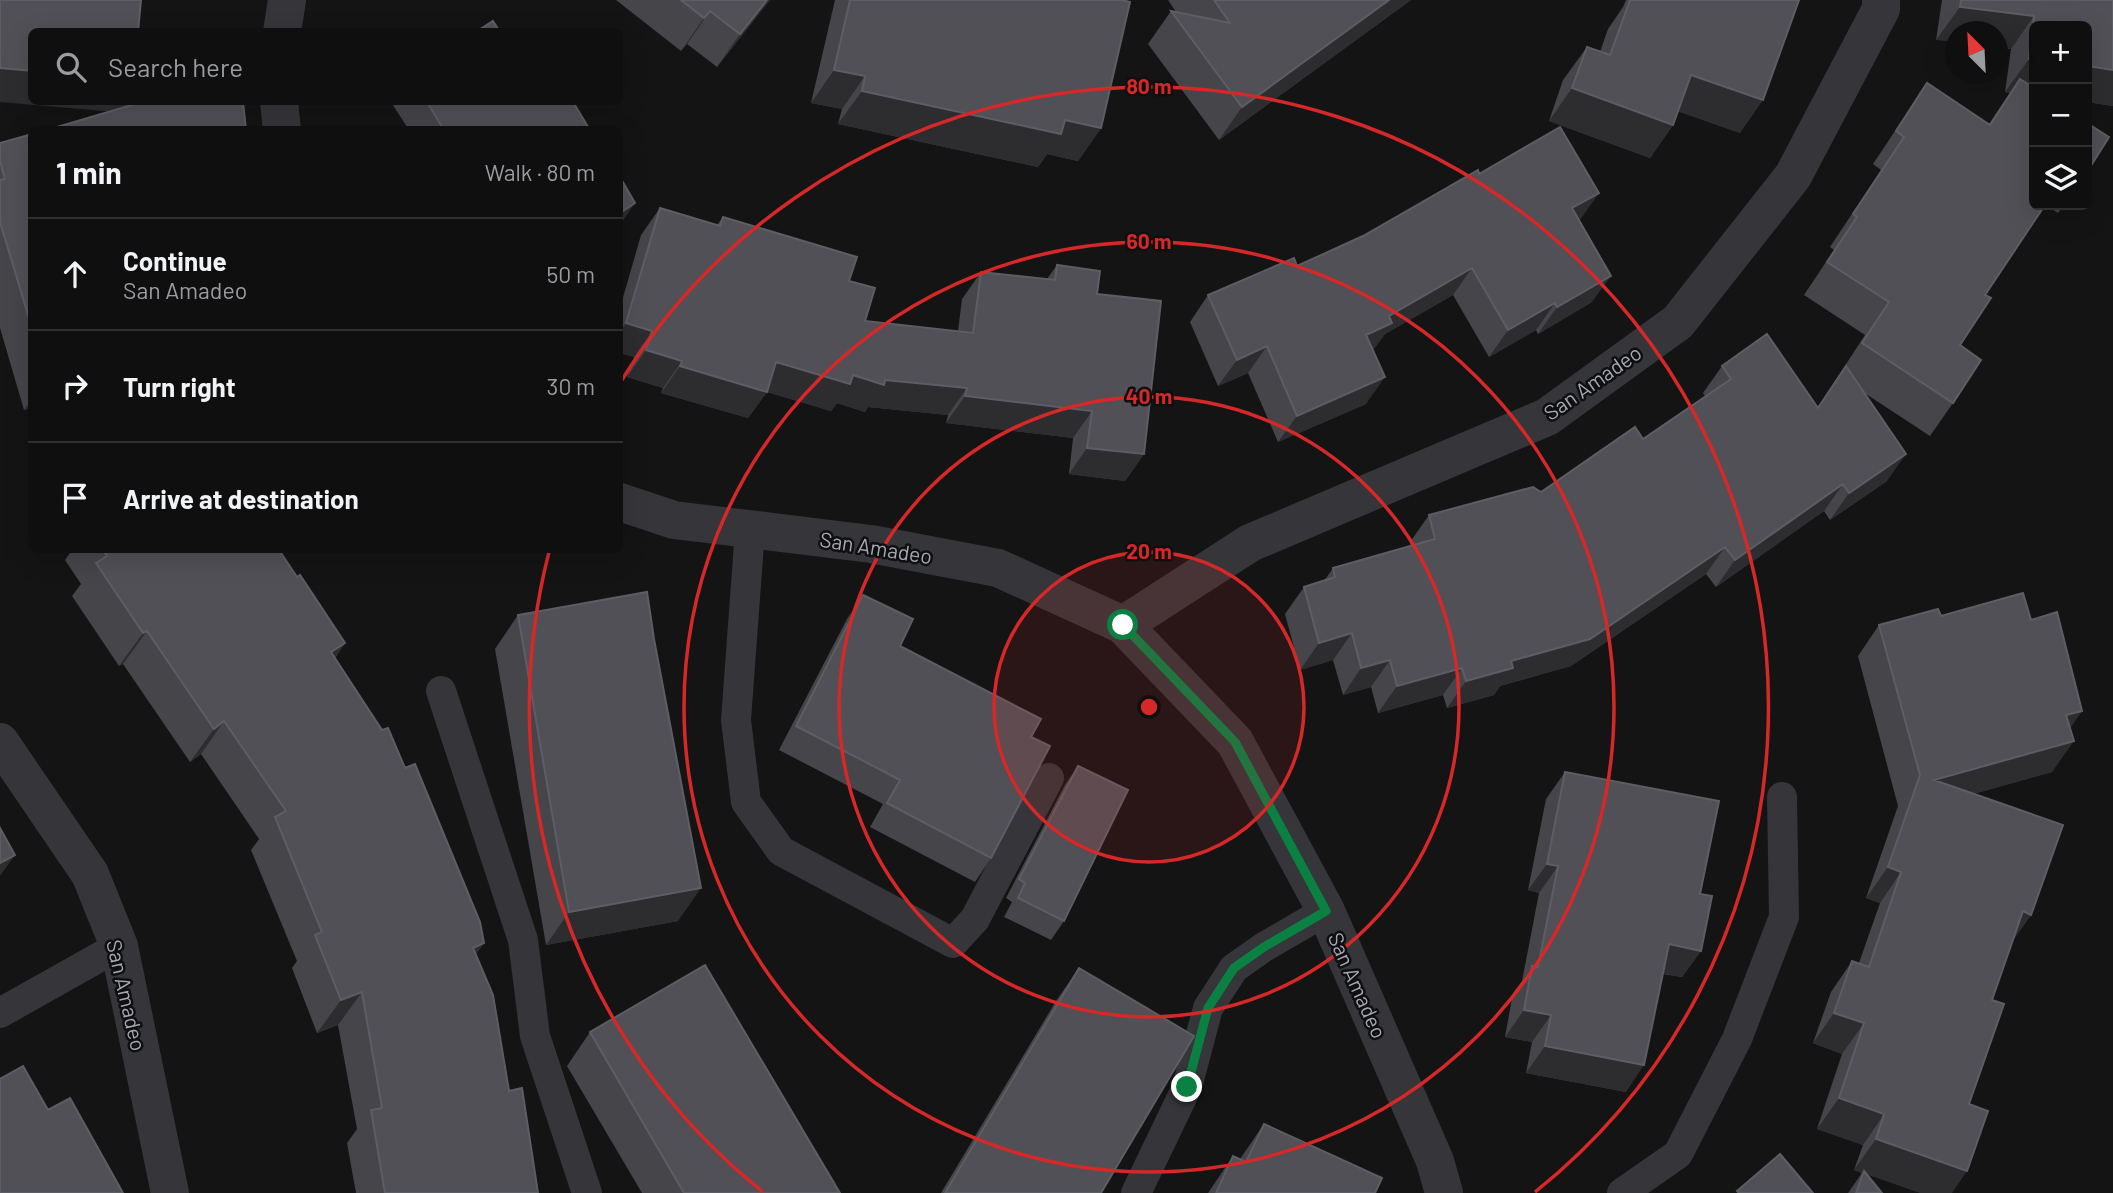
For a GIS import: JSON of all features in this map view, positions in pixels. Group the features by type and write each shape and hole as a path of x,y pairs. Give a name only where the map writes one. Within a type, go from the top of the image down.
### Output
{"street":[{"path":"283,28 287,0"},
{"name":"San Amadeo","path":"1123,625 1251,543 1547,417 1678,322 1793,176 1881,9 1881,0"},
{"path":"279,105 282,126"},
{"name":"San Amadeo","path":"623,503 674,520 871,544 998,568 1123,625 1235,742 1326,911 1435,1161 1444,1193"},
{"name":"San Amadeo","path":"0,741 90,874 119,946 170,1193"}],"lane":[{"path":"750,530 736,720 746,802 781,851 953,943 975,919 1049,778"},
{"path":"441,691 523,940 535,1036 587,1193"},
{"path":"1622,1193 1678,1154 1737,1040 1784,917 1782,797"},
{"path":"1136,1193 1187,1087 1208,1008 1234,968 1326,911"},
{"path":"0,1013 119,946"}],"building":[{"path":"0,0 141,0 138,28 28,28 28,71 0,68"},
{"path":"681,0 767,0 740,34 710,11 704,18"},
{"path":"850,0 1130,2 1101,128 1065,120 1061,134 862,91 865,76 834,70"},
{"path":"1214,0 1389,0 1242,107 1171,11 1230,23"},
{"path":"1630,0 1799,0 1763,100 1691,75 1673,125 1572,88 1587,47 1610,55"},
{"path":"1961,0 2113,0 2113,70 2092,67 2092,21 2033,21 2034,16 1960,7"},
{"path":"493,21 497,28 482,28"},
{"path":"2020,79 2029,85 2029,210 2042,210 1985,295 1991,298 1960,345 1981,360 1953,403 1862,343 1889,302 1827,262 1857,217 1853,214 1904,137 1896,131 1927,83 1990,125"},
{"path":"132,105 243,105 246,126 61,126"},
{"path":"429,105 575,105 588,126 442,126"},
{"path":"2092,126 2109,137 2092,164"},
{"path":"1560,127 1599,193 1572,208 1611,276 1557,307 1555,303 1508,330 1472,268 1389,316 1392,323 1366,335 1385,377 1297,416 1267,346 1237,360 1208,295 1294,258 1297,266 1363,236"},
{"path":"28,135 28,315 0,222 0,180 5,179 0,161 0,143"},
{"path":"623,182 635,203 623,211"},
{"path":"660,208 720,226 723,217 857,257 849,281 875,288 865,321 973,333 981,272 1055,280 1057,265 1100,271 1097,294 1161,301 1144,454 1087,448 1092,411 965,396 967,388 885,380 884,385 853,375 850,384 776,362 767,392 680,366 682,361 646,350 652,331 626,323"},
{"path":"1767,334 1818,408 1846,366 1906,454 1849,493 1843,484 1735,560 1725,547 1590,639 1511,661 1513,668 1466,681 1462,668 1397,686 1390,660 1361,668 1352,633 1319,643 1304,587 1335,577 1333,568 1435,539 1429,515 1533,487 1541,492 1635,427 1643,439 1731,379 1722,366"},
{"path":"105,553 281,553 297,577 300,575 345,643 331,652 382,730 388,728 405,768 415,764 480,922 484,943 473,948 493,995 509,1091 522,1088 538,1193 385,1193 371,1110 382,1108 362,992 341,1000 315,935 322,932 275,817 286,811 224,721 214,729 147,631 143,633 96,563 107,556"},
{"path":"647,592 701,888 569,912 518,615"},
{"path":"2023,593 2031,620 2057,612 2082,711 2066,715 2074,741 1934,780 2063,825 2031,915 2023,911 1992,1000 2004,1004 1969,1104 1988,1111 1967,1171 1876,1139 1884,1114 1839,1098 1864,1023 1834,1013 1852,961 1869,967 1901,872 1888,867 1920,775 1879,625 1938,609 1941,616"},
{"path":"863,595 913,619 900,646 1041,719 1031,737 1050,746 991,858 887,803 900,780 796,726"},
{"path":"1078,766 1128,790 1064,921 1018,898 1025,883 1019,879"},
{"path":"1565,772 1719,801 1700,894 1712,896 1701,951 1669,944 1644,1065 1545,1046 1551,1015 1524,1010 1532,966 1538,967 1558,866 1547,864"},
{"path":"0,828 15,855 0,863"},
{"path":"705,965 840,1193 684,1193 590,1032"},
{"path":"1079,968 1194,1036 1101,1193 945,1193"},
{"path":"23,1066 48,1110 70,1098 123,1193 0,1193 0,1079"},
{"path":"1264,1124 1382,1178 1375,1193 1216,1193 1233,1156 1246,1162"},
{"path":"1780,1154 1813,1193 1737,1191"},
{"path":"1864,1171 1882,1193 1856,1193"}],"route":[{"path":"1123,625 1235,742 1326,911 1234,968 1208,1008 1187,1087"}]}
